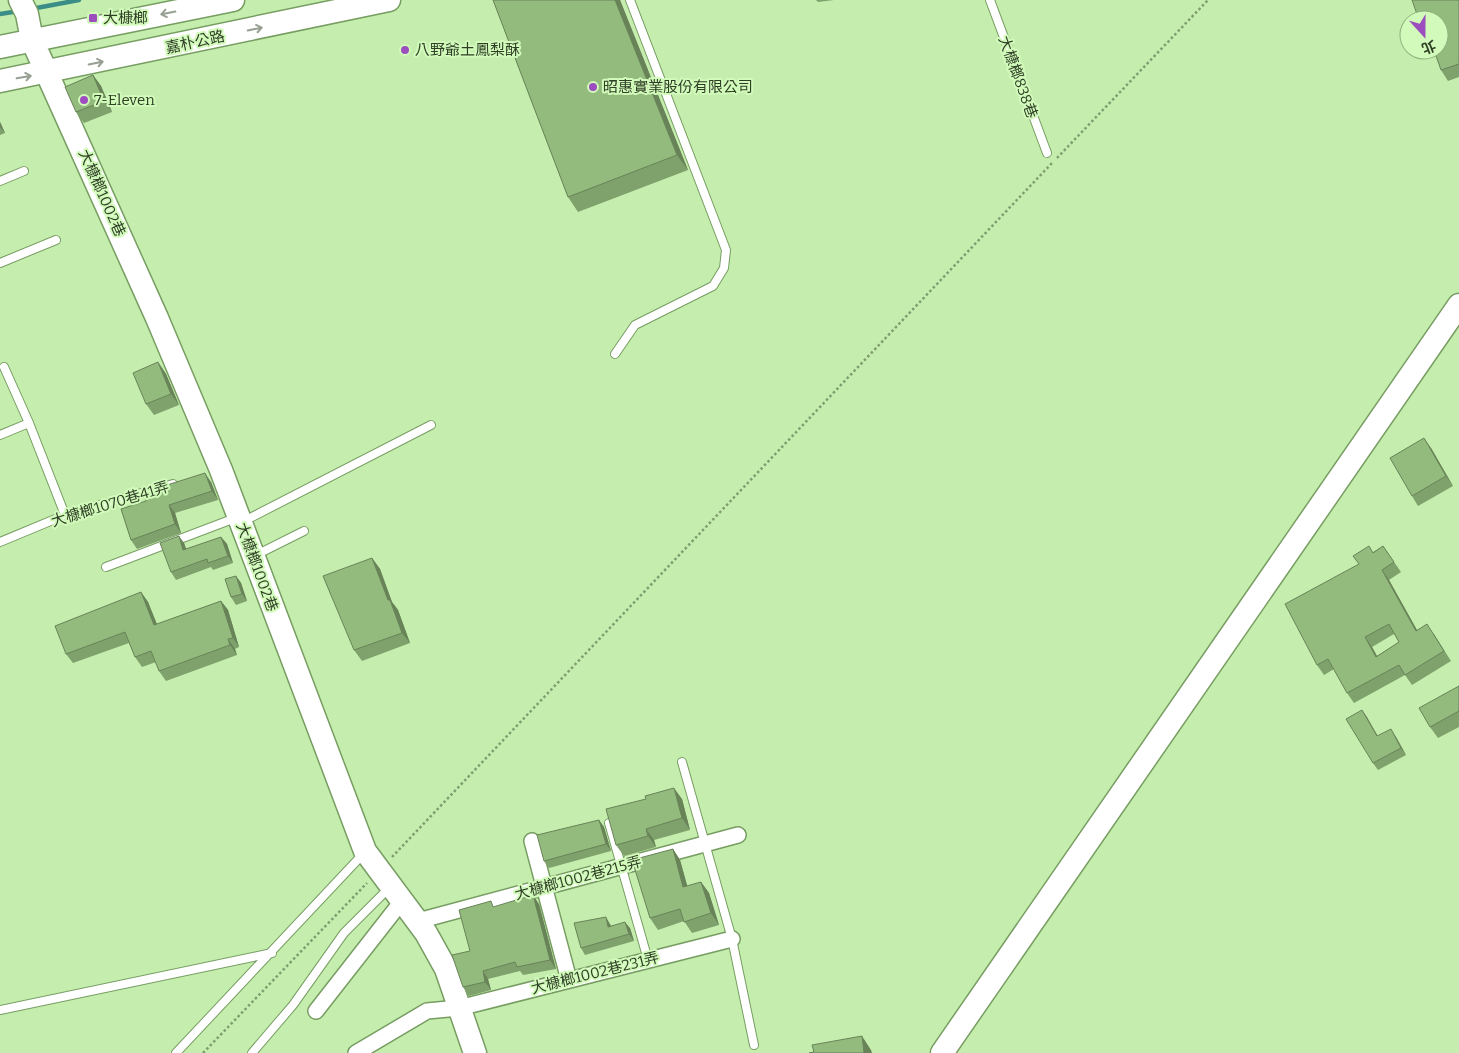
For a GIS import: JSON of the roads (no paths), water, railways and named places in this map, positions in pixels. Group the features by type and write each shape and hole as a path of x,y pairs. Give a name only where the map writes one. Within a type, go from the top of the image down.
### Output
{"main road":[{"name":"大槺榔1002巷","path":"20,0 27,14 32,40 157,318 216,472 238,517 365,852 418,921 446,970 475,1053"},
{"path":"0,47 233,0"},
{"name":"嘉朴公路","path":"0,82 389,0"},
{"path":"942,1053 1459,305"}],"street":[{"name":"大槺榔1002巷215弄","path":"418,921 738,835"},
{"path":"532,841 569,980"},
{"path":"316,1011 391,885"},
{"name":"大槺榔1002巷231弄","path":"356,1053 427,1011 459,1008 732,939"}],"lane":[{"path":"615,354 634,325 713,286 724,268 726,250 630,0"},
{"name":"大槺榔838巷","path":"990,0 1047,154"},
{"path":"0,181 24,171"},
{"path":"0,263 56,240"},
{"path":"4,367 65,515"},
{"path":"0,435 28,423"},
{"path":"106,567 238,517 250,518 431,425"},
{"name":"大槺榔1070巷41弄","path":"0,542 65,515 184,481"},
{"path":"253,556 304,531"},
{"path":"682,762 732,939 754,1045"},
{"path":"609,823 648,960"},
{"path":"176,1053 365,852"},
{"path":"252,1053 293,1005 344,933 391,885"},
{"path":"0,1010 272,953"}],"waterway":[{"path":"31,9 79,0"},
{"path":"0,14 19,11"}],"place":[{"name":"大槺榔","path":"93,18"},
{"name":"八野爺土鳳梨酥","path":"405,50"},
{"name":"昭惠實業股份有限公司","path":"593,87"},
{"name":"7-Eleven","path":"84,100"}]}
